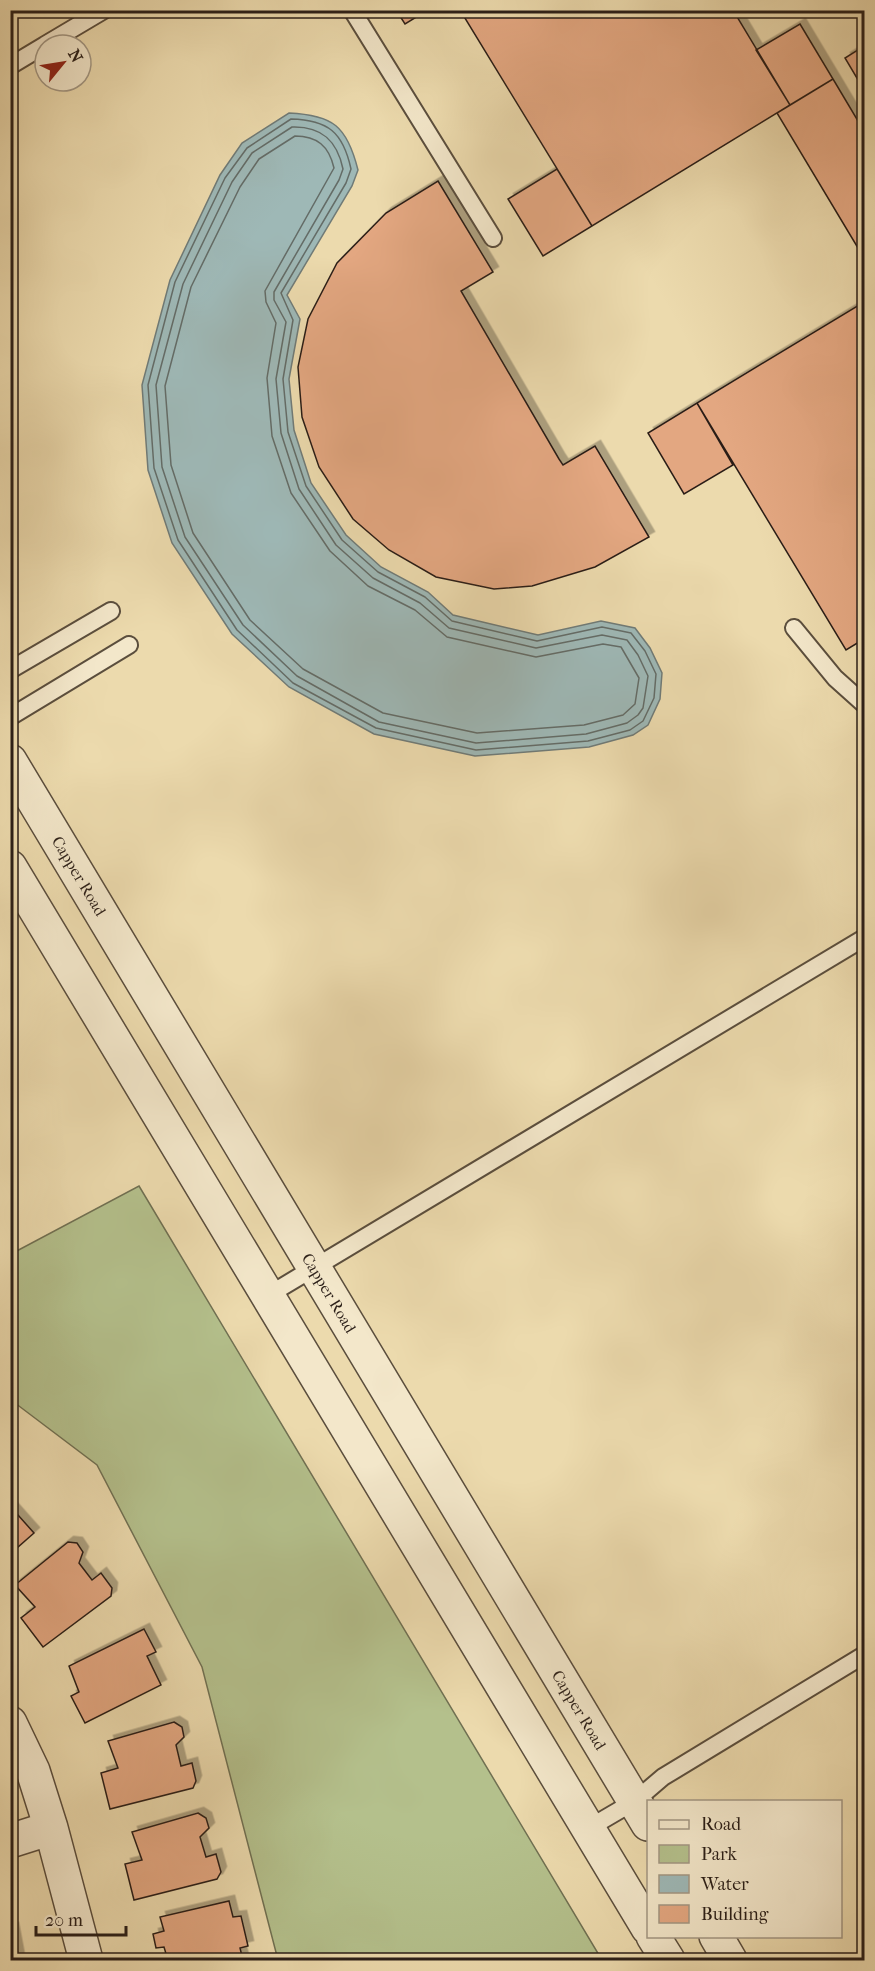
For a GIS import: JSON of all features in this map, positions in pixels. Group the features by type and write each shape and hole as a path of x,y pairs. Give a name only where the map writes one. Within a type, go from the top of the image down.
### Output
{"street":[{"name":"Capper Road","path":"10,761 642,1813"},
{"path":"10,867 647,1926"},
{"path":"10,1723 33,1771 51,1828 86,1960"},
{"path":"10,1841 51,1828"},
{"path":"654,1938 668,1960"},
{"path":"717,1938 730,1960"}],"lane":[{"path":"65,33 104,10"},
{"path":"352,10 493,238"},
{"path":"10,66 33,52"},
{"path":"10,670 111,611"},
{"path":"794,627 825,668 864,704"},
{"path":"10,717 129,645"},
{"path":"267,1296 864,938"},
{"path":"650,1800 663,1777 864,1655"},
{"path":"589,1828 642,1813"}],"green space":[{"path":"139,1186 602,1960 278,1960 202,1667 97,1465 11,1400 11,1254"}],"water":[{"path":"289,113 317,117 336,126 349,143 358,170 352,186 287,295 300,319 289,379 294,430 311,483 346,535 381,567 428,592 453,615 538,635 601,621 635,628 650,648 662,673 660,699 648,725 633,735 589,747 475,756 374,734 289,687 232,634 172,543 148,470 142,385 170,280 220,175 242,143"}],"building":[{"path":"396,10 428,10 405,24"},
{"path":"460,10 733,10 790,105 592,226"},
{"path":"800,24 833,79 790,105 756,50"},
{"path":"864,46 864,90 845,58"},
{"path":"833,79 864,131 864,258 777,113"},
{"path":"557,169 592,226 543,256 508,199"},
{"path":"438,181 493,272 461,291 559,459 563,465 595,446 649,537 595,567 532,586 494,589 436,577 389,550 353,519 319,467 302,417 298,367 308,319 337,263 386,213"},
{"path":"864,302 864,639 846,650 697,403"},
{"path":"697,403 733,465 684,494 648,433"},
{"path":"10,1506 34,1533 10,1554"},
{"path":"68,1542 77,1543 83,1552 79,1563 92,1580 101,1573 112,1588 111,1596 43,1647 21,1618 35,1607 15,1585"},
{"path":"144,1629 156,1652 147,1656 161,1685 85,1723 71,1696 79,1692 69,1666"},
{"path":"174,1722 182,1727 184,1737 176,1745 181,1766 192,1763 196,1781 193,1788 110,1809 101,1773 118,1768 108,1741"},
{"path":"198,1813 206,1818 209,1828 200,1837 206,1857 216,1854 221,1872 217,1879 134,1900 125,1864 142,1860 132,1832"},
{"path":"229,1901 233,1917 241,1916 248,1946 240,1948 243,1960 154,1960 167,1957 164,1947 156,1948 153,1934 164,1931 160,1917"},
{"path":"13,1928 19,1960 10,1960 10,1929"}]}
